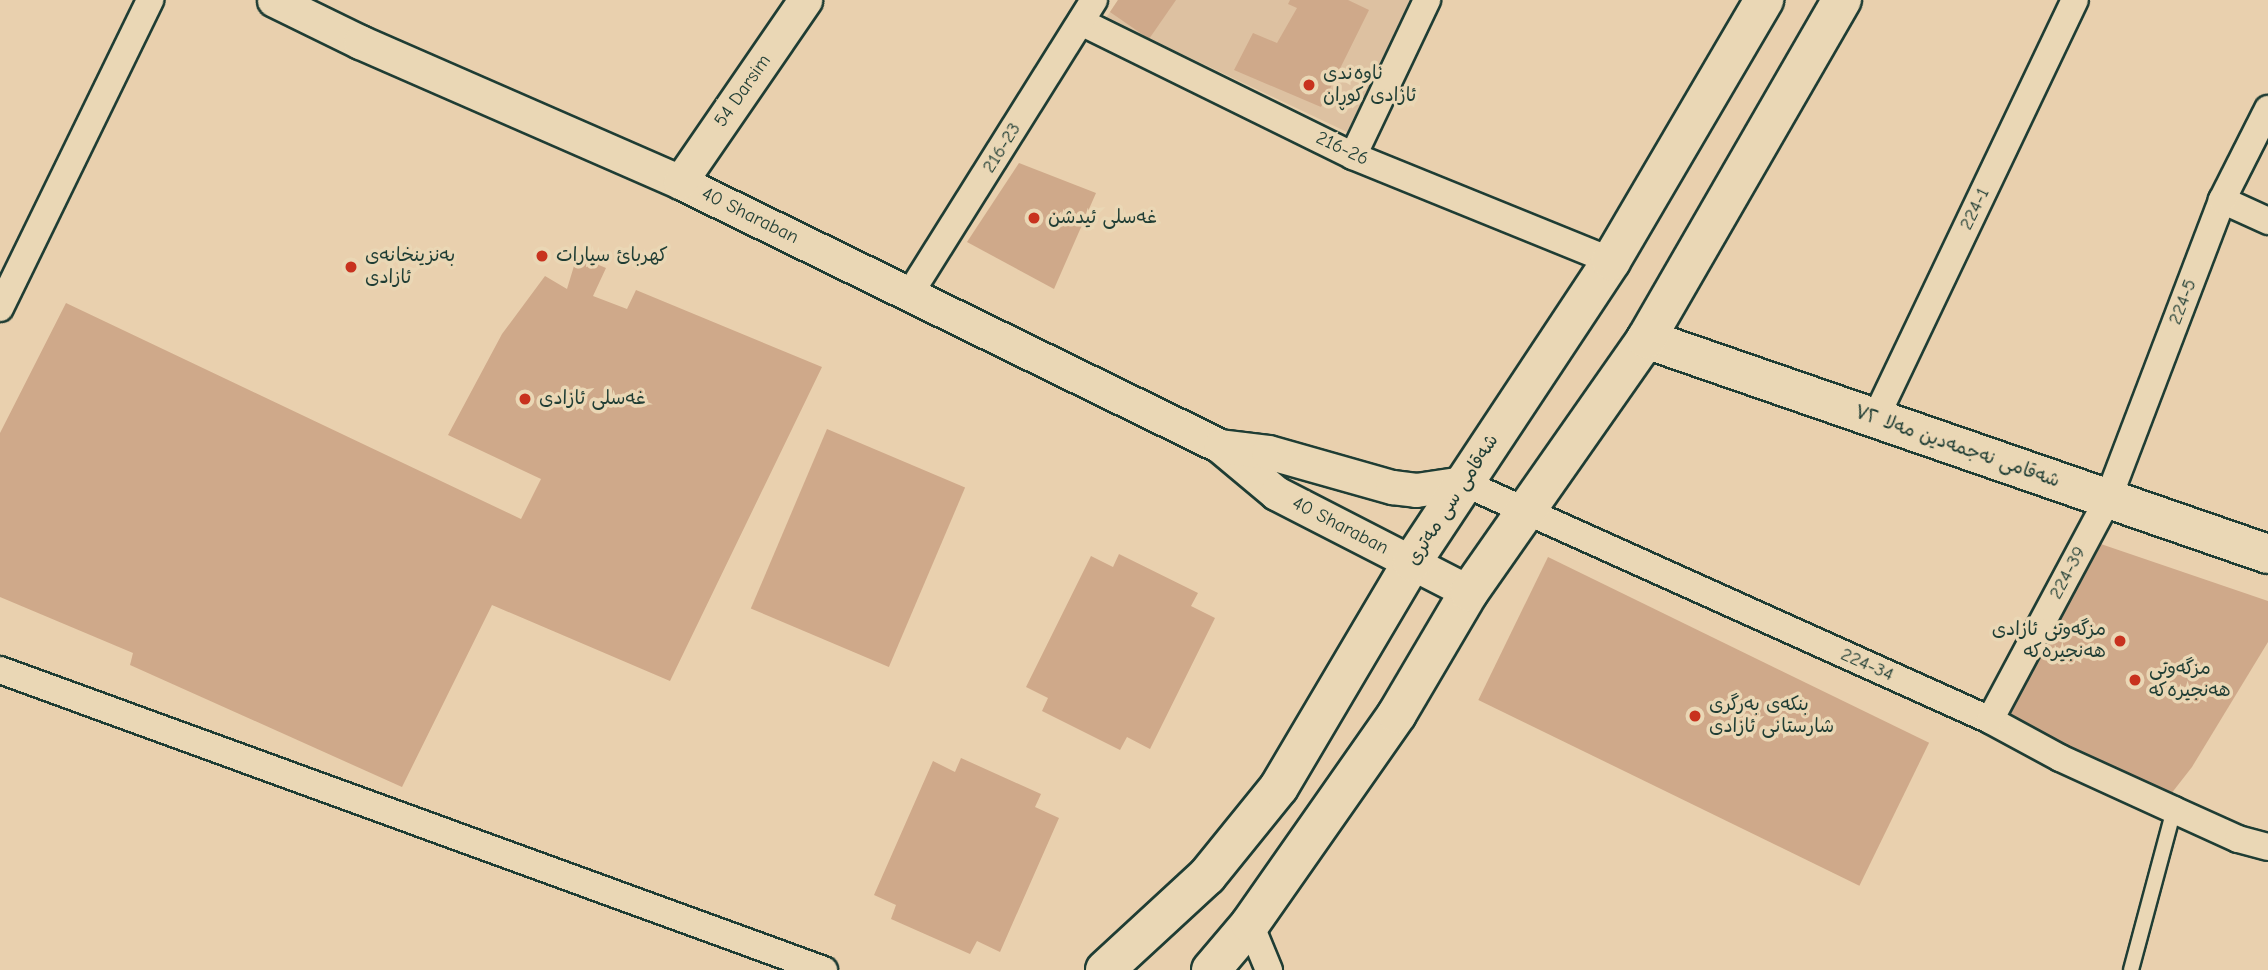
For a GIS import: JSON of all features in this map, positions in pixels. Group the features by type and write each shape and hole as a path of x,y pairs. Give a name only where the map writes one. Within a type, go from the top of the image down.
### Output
{"main road":[{"name":"شەقامی سی مەتری","path":"1105,970 1207,876 1279,787 1412,562 1611,261 1764,0"},
{"path":"1211,970 1250,925 1397,714 1469,592 1646,339 1842,0"},
{"name":"شەقامی نەجمەدین مەلا ٧٢","path":"1646,339 2268,554"}],"street":[{"path":"0,308 150,0"},
{"name":"40 Sharaban","path":"274,0 360,42 680,182 1220,446 1276,493 1469,592"},
{"name":"54 Darsim","path":"680,182 805,0"},
{"path":"1353,156 1427,0"},
{"name":"224-1","path":"1875,419 2076,0"},
{"name":"216-26","path":"1088,11 1353,156 1611,261"},
{"name":"216-23","path":"909,296 1088,11"},
{"name":"224-5","path":"2108,499 2222,200 2268,109"},
{"path":"2222,200 2268,221"},
{"name":"40 Sharaban","path":"1220,446 1268,452 1392,487 1416,490 1464,483"},
{"name":"224-34","path":"1464,483 1990,720 2060,758 2238,839 2268,847"},
{"name":"224-39","path":"1990,720 2108,499"},
{"path":"0,670 824,970"},
{"path":"1250,925 1269,970"}],"lane":[{"path":"2131,970 2174,810"}],"shaded area":[{"name":"ناوەندی ئازادی کوڕان","path":"1118,0 1412,0 1347,132 1106,18"}],"building":[{"path":"1118,0 1176,0 1149,39 1110,12"},
{"path":"1290,0 1348,0 1369,10 1321,107 1234,70 1253,33 1277,43 1297,8 1288,4"},
{"name":"غەسلی ئیدشن","path":"1019,163 1096,193 1054,289 967,242"},
{"path":"577,256 606,268 593,296 627,309 636,290 822,367 670,681 492,605 402,787 130,665 133,653 0,597 0,433 66,303 521,519 541,479 448,435 502,334 545,276 567,289"},
{"path":"827,429 965,488 889,667 751,608"},
{"name":"مزگەوتی ھەنجیرەکە","path":"2095,542 2268,601 2268,642 2192,767 2167,799 2005,718"},
{"path":"1119,554 1198,593 1191,606 1215,618 1150,749 1127,737 1120,750 1042,711 1048,698 1026,687 1091,556 1113,567"},
{"name":"بنکەی بەرگری شارستانی ئازادی","path":"1548,557 1929,743 1859,886 1478,700"},
{"path":"961,758 1041,794 1035,807 1059,818 1000,952 977,941 970,954 891,919 896,905 874,895 933,761 955,772"}],"place":[{"name":"ناوەندی ئازادی کوڕان","path":"1309,85"},
{"name":"غەسلی ئیدشن","path":"1034,218"},
{"name":"کهربائ سیارات","path":"542,256"},
{"name":"بەنزینخانەی ئازادی","path":"351,267"},
{"name":"غەسلی ئازادی","path":"525,399"},
{"name":"مزگه‌وتی ئازادی هه‌نجیره‌که","path":"2120,641"},
{"name":"مزگەوتی ھەنجیرەکە","path":"2135,680"},
{"name":"بنکەی بەرگری شارستانی ئازادی","path":"1695,716"}]}
